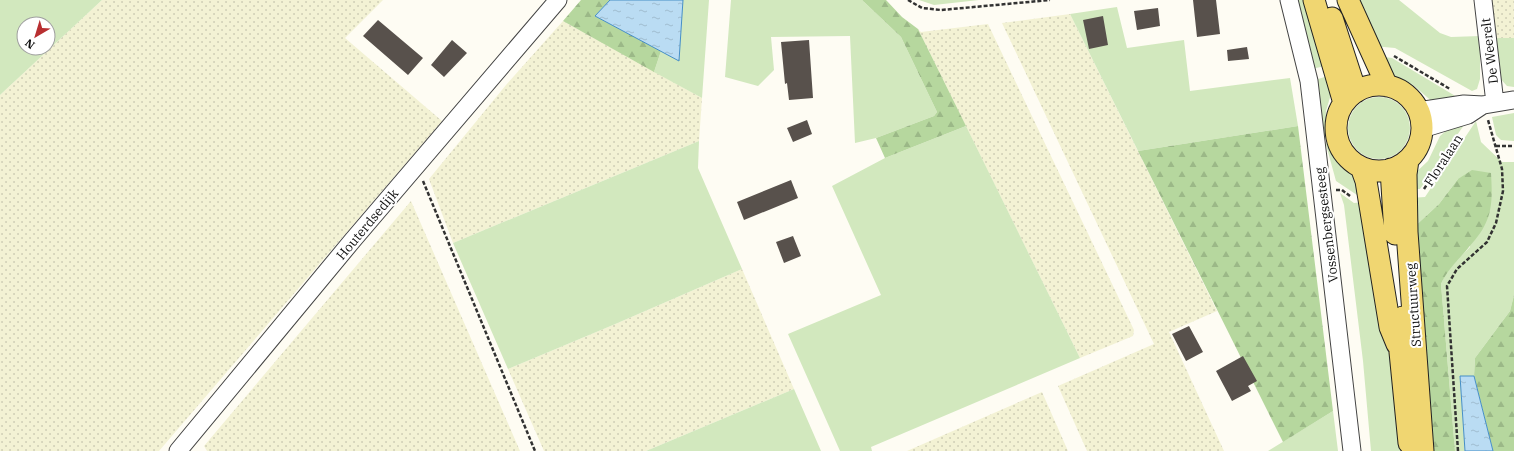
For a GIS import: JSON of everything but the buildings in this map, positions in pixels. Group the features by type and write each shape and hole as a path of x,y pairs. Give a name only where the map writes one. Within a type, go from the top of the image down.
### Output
{"main road":[{"path":"1314,0 1350,97"},
{"path":"1326,0 1349,66 1350,97"},
{"path":"1348,0 1387,86"},
{"path":"1387,86 1406,95 1420,120 1418,146 1400,164 1373,170 1361,167 1348,158 1337,139 1337,117 1350,97 1366,87 1387,86"},
{"name":"Structuurweg","path":"1400,164 1406,174 1408,194 1407,232 1423,451"},
{"name":"Structuurweg","path":"1400,164 1392,196 1404,325 1400,352 1409,451"},
{"name":"Structuurweg","path":"1361,167 1366,181 1390,327 1400,352"}],"street":[{"name":"Houterdsedijk","path":"178,451 558,0"},
{"name":"Vossenbergsesteeg","path":"1289,0 1309,81 1352,451"},
{"name":"De Weerelt","path":"1484,0 1490,104"},
{"name":"Floralaan","path":"1420,120 1464,104 1490,104 1514,100"},
{"name":"Floralaan","path":"1420,120 1468,115 1490,104"}],"path":[{"path":"908,0 922,8 941,10 1050,0"},
{"path":"1458,451 1447,286 1458,269 1488,242 1496,223 1503,191 1502,169 1496,146 1490,104"},
{"name":"Floralaan","path":"1408,194 1415,194 1424,189 1468,121 1468,115"},
{"path":"1496,146 1514,146"},
{"path":"417,166 535,451"}],"green space":[{"path":"0,0 102,0 56,43 56,16 16,16 16,56 42,56 0,95"},
{"path":"102,0 383,0 345,38 442,121 159,451 0,451 0,95 42,56 56,56 56,43"},
{"path":"581,0 610,0 595,16 661,51 654,72 563,21"},
{"path":"683,0 709,0 702,98 654,72 661,51 679,60"},
{"path":"731,0 862,0 901,37 937,112 934,116 876,138 855,143 850,36 771,37 774,70 758,86 725,77"},
{"path":"862,0 886,0 902,17 918,29 966,126 885,158 876,138 934,116 937,112 901,37"},
{"path":"919,0 979,0 934,5"},
{"path":"1293,0 1310,0 1329,65 1312,69"},
{"path":"1354,0 1399,0 1440,33 1451,37 1480,36 1480,79 1477,89 1472,91 1395,48 1375,48"},
{"path":"1492,0 1514,0 1514,38 1493,38"},
{"path":"1117,7 1127,48 1184,40 1190,91 1290,78 1298,126 1138,151 1070,14"},
{"path":"1070,14 1217,311 1169,332 1224,451 1087,451 1058,386 1154,344 1002,23"},
{"path":"563,21 702,98 699,141 453,243 429,179 506,85"},
{"path":"988,24 1134,330 1133,336 1080,358 918,29 921,32"},
{"path":"1493,38 1514,38 1514,87 1507,86 1497,75"},
{"path":"1384,57 1392,58 1462,100 1435,104 1413,85 1393,76"},
{"path":"1331,75 1331,94 1326,111 1325,141 1315,80"},
{"path":"1379,97 1391,99 1401,106 1408,116 1410,128 1408,140 1401,150 1391,157 1379,159 1367,157 1357,150 1350,140 1348,128 1350,116 1357,106 1367,99"},
{"path":"1514,113 1514,141 1501,140 1496,135 1492,117"},
{"path":"1476,121 1481,142 1502,162 1514,162 1514,295 1510,311 1475,358 1474,376 1460,376 1465,451 1455,451 1441,284 1447,271 1470,247 1458,179 1439,204 1412,229 1410,198 1425,197"},
{"path":"1464,125 1420,189 1412,189 1412,176 1428,161 1440,136 1447,130"},
{"path":"966,126 1080,358 871,447 872,451 840,451 788,334 881,295 832,186 885,158"},
{"path":"1298,126 1333,411 1283,442 1138,151"},
{"path":"699,141 698,168 742,269 508,369 453,243"},
{"path":"1325,141 1336,160 1358,180 1363,194 1357,195 1336,181"},
{"path":"1472,170 1491,173 1492,195 1487,221 1477,238 1450,269 1441,284 1455,451 1428,451 1412,229 1439,204 1458,179"},
{"path":"1340,193 1354,203 1364,202 1391,348 1401,451 1371,451 1363,361 1344,205"},
{"path":"411,201 520,451 207,451 204,446"},
{"path":"742,269 794,389 646,451 544,451 508,369"},
{"path":"1514,295 1514,451 1493,451 1474,376 1475,358 1510,311"},
{"path":"794,389 821,451 646,451"},
{"path":"1042,392 1068,451 907,451"},
{"path":"1333,411 1338,451 1268,451"}],"water":[{"path":"610,0 683,0 679,61 595,16"},
{"path":"1460,376 1474,376 1493,451 1465,451"}]}
